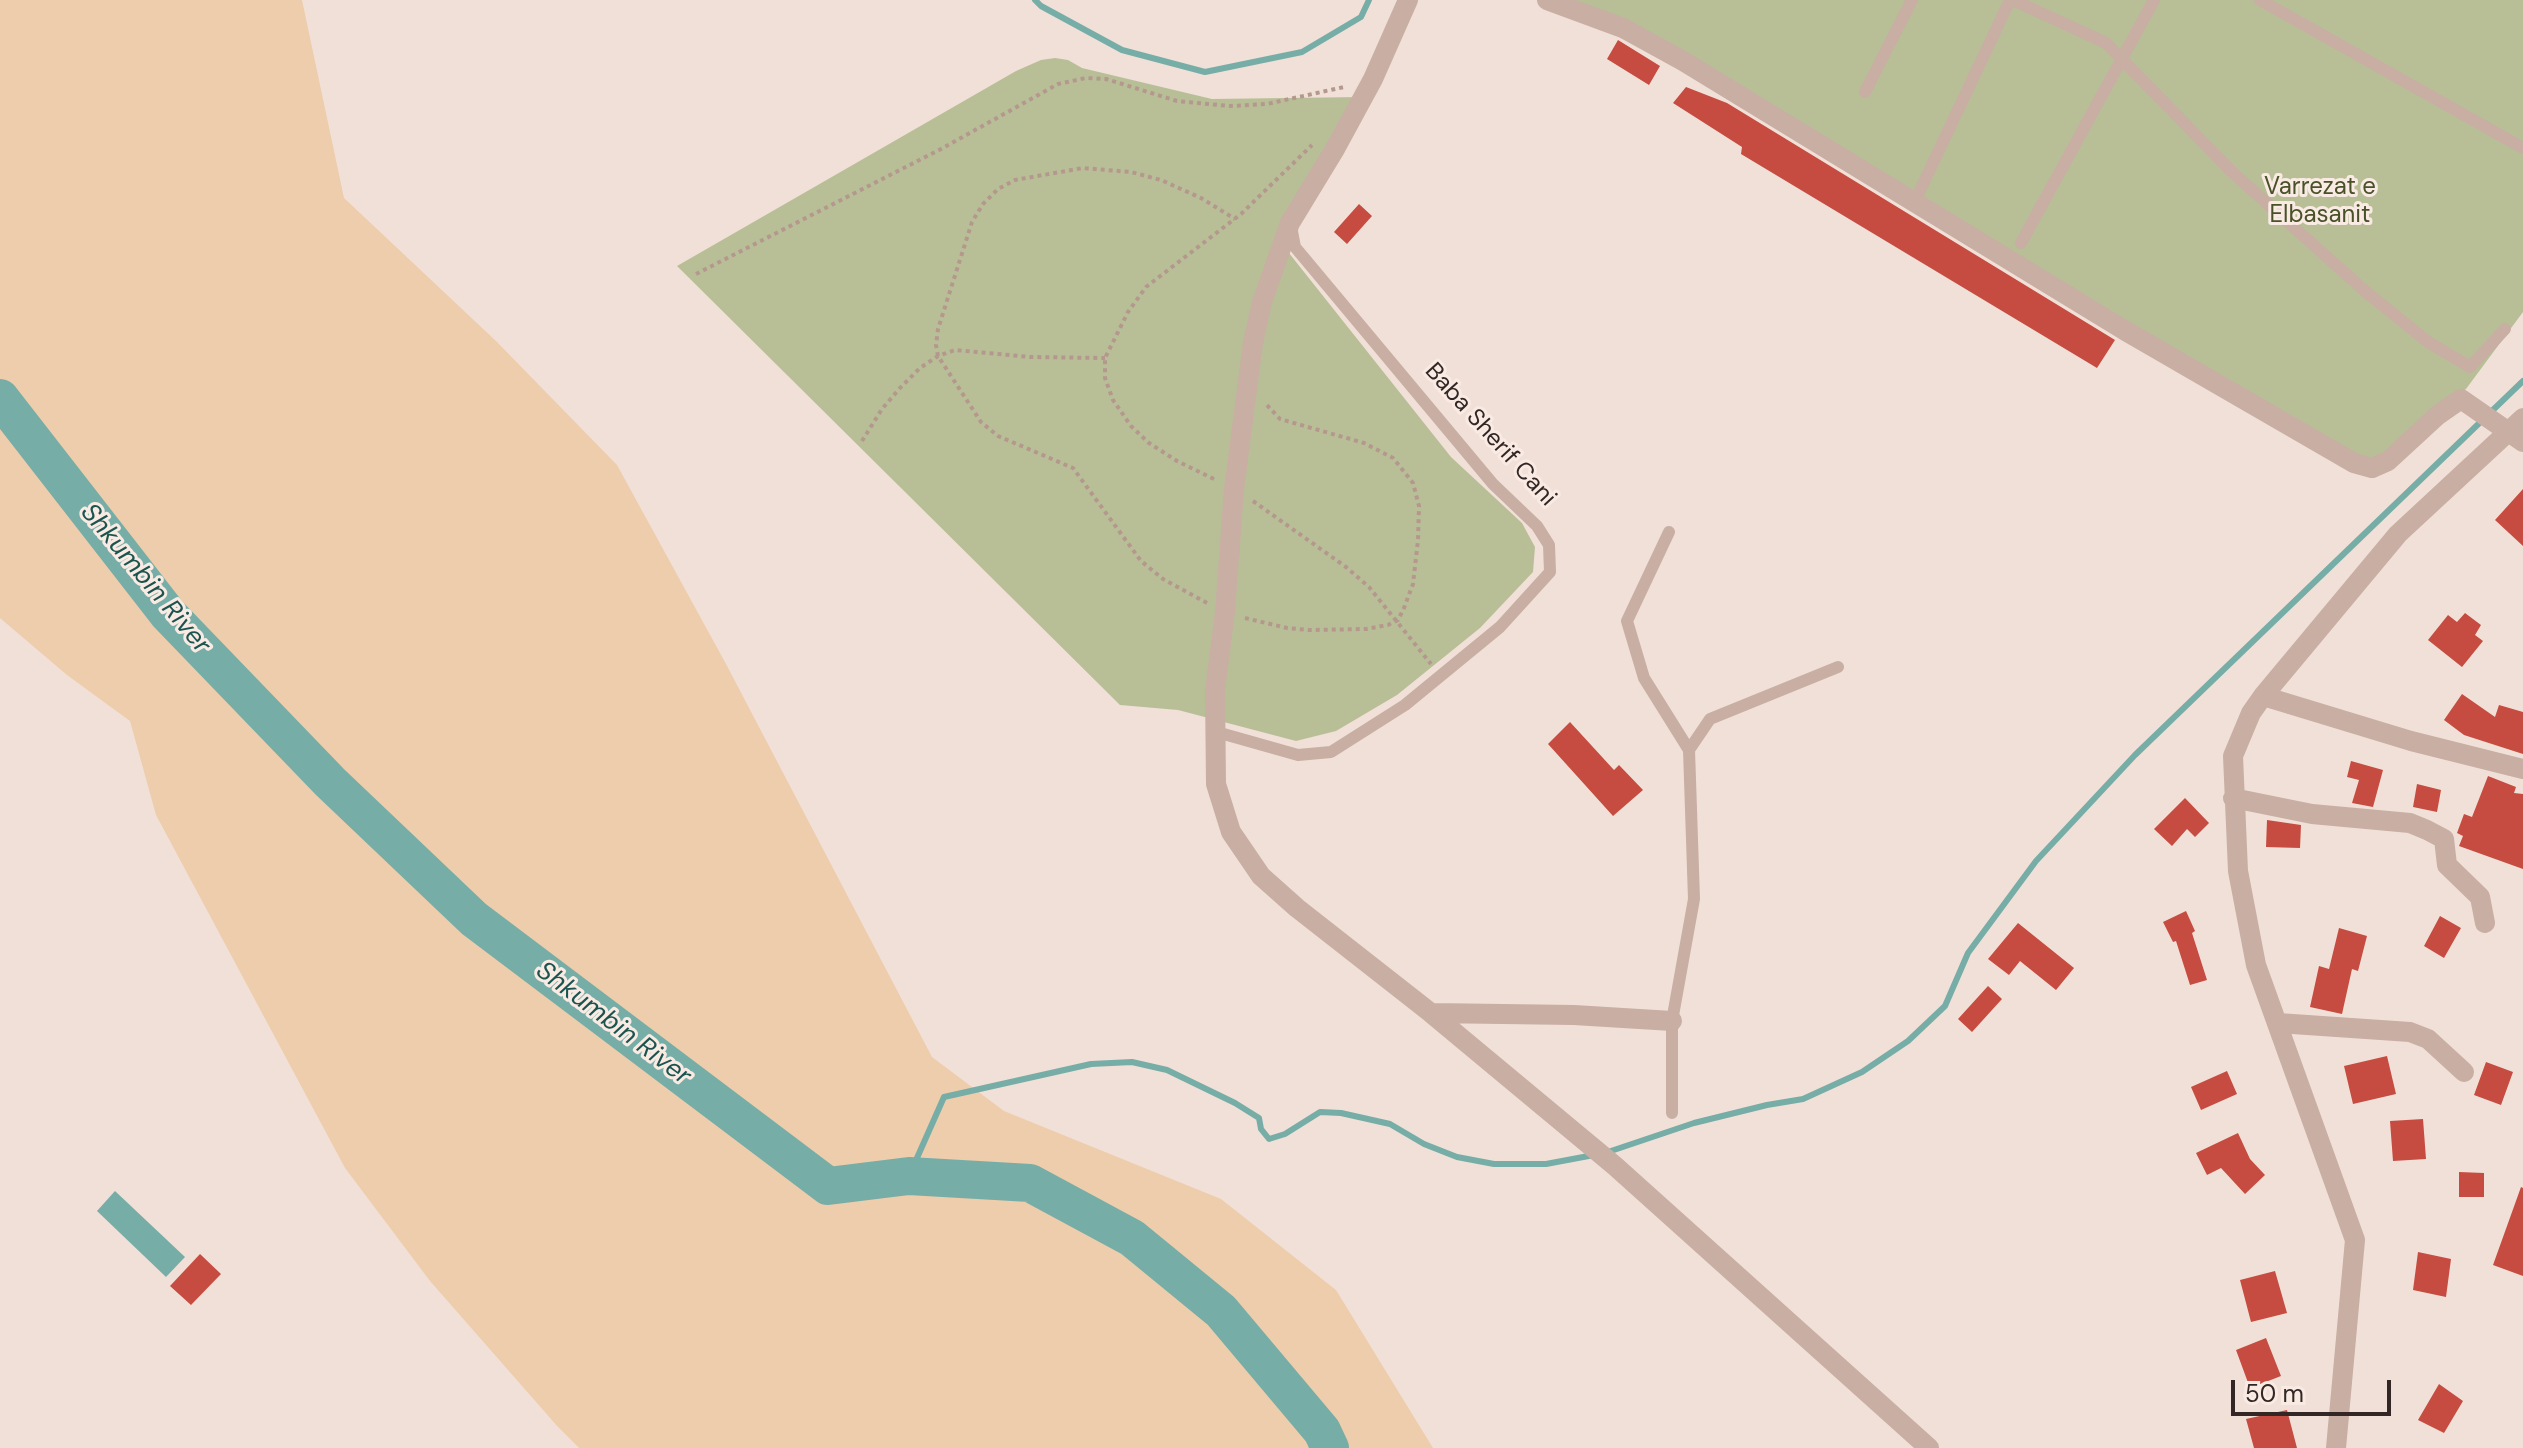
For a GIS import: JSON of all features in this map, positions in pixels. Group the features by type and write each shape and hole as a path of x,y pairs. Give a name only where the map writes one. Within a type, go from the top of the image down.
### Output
{"street":[{"path":"1408,0 1373,79 1290,223 1266,288 1253,343 1234,489 1213,731 1216,784 1231,832 1261,876 1297,908 1431,1013 1615,1166 1929,1448"},
{"path":"1547,0 1635,34 2124,330 2354,463 2372,468 2388,461 2438,415 2461,399 2513,430 2398,534 2263,696 2251,713 2233,756 2238,871 2256,965 2355,1240 2336,1448"},
{"path":"2263,696 2411,741 2523,769"},
{"path":"2233,798 2312,814 2410,823 2427,830 2444,839 2447,865 2480,897 2485,923"},
{"path":"1431,1013 1574,1015 1672,1021"},
{"path":"2278,1023 2410,1032 2428,1039 2464,1072"}],"lane":[{"path":"1865,92 1912,0"},
{"path":"1915,201 2012,0 2106,43 2232,172 2366,292 2428,342 2470,367 2505,329"},
{"path":"2021,243 2154,0"},
{"path":"2260,0 2523,148"},
{"name":"Baba Sherif Cani","path":"1213,731 1298,755 1331,752 1405,705 1500,627 1550,572 1549,545 1537,526 1493,484 1295,247 1290,223"},
{"path":"1669,532 1627,621 1644,678 1689,750 1694,899 1672,1021 1672,1113"},
{"path":"1689,750 1710,719 1838,667"}],"path":[{"path":"696,274 941,149 1058,84 1086,78 1106,79 1177,101 1230,106 1267,104 1373,79"},
{"path":"1235,219 1201,198 1161,180 1131,172 1083,168 1015,180 990,197 972,222 938,329 938,356 981,422 998,436 1073,468 1141,561 1163,579 1225,612 1287,628 1366,629 1398,620 1413,584 1418,540 1419,506 1413,483 1402,467 1379,449 1280,419 1262,399"},
{"path":"862,441 882,409 920,368 938,356 955,350 1030,357 1105,358"}],"green space":[{"name":"Varrezat e Elbasanit","path":"1566,0 2523,0 2523,312 2466,389 2369,465"},
{"path":"1041,60 1068,60 1082,68 1212,99 1362,97 1281,243 1451,457 1522,523 1535,547 1533,572 1480,628 1397,695 1336,731 1296,741 1178,710 1120,705 677,266 1016,71"}],"sand":[{"name":"Shkumbin River","path":"0,0 302,0 344,198 496,341 617,465 726,664 932,1057 1004,1111 1221,1199 1336,1290 1433,1448 579,1448 558,1427 430,1281 345,1168 156,815 130,721 67,675 0,618"}],"water":[{"path":"115,1191 185,1257 166,1277 97,1211"}],"building":[{"path":"1618,40 1660,66 1649,85 1607,59"},
{"path":"1686,87 1727,103 2115,340 2097,368 1741,154 1742,147 1673,103"},
{"path":"1359,204 1372,216 1347,244 1334,232"},
{"path":"2523,489 2523,546 2495,520"},
{"path":"2465,613 2481,625 2475,635 2483,641 2462,667 2428,640 2448,615 2457,622"},
{"path":"2462,694 2495,717 2499,705 2523,712 2523,754 2464,735 2444,720"},
{"path":"1570,722 1614,770 1619,765 1643,790 1613,816 1548,744"},
{"path":"2351,761 2383,770 2373,807 2352,803 2359,780 2347,777"},
{"path":"2488,776 2516,787 2514,793 2523,794 2523,869 2459,846 2463,836 2457,833 2464,814 2472,817"},
{"path":"2417,784 2441,790 2437,812 2413,807"},
{"path":"2185,798 2209,823 2195,837 2187,829 2172,846 2154,829"},
{"path":"2267,820 2301,825 2300,848 2266,847"},
{"path":"2186,911 2195,931 2192,933 2207,980 2190,985 2176,941 2173,942 2163,922"},
{"path":"2440,916 2461,928 2444,958 2424,946"},
{"path":"2018,923 2074,968 2056,990 2020,961 2009,975 1988,959"},
{"path":"2339,928 2367,936 2358,971 2352,969 2342,1014 2310,1007 2319,966 2329,969"},
{"path":"1988,986 2002,999 1972,1032 1958,1019"},
{"path":"2387,1056 2396,1094 2353,1104 2344,1066"},
{"path":"2486,1062 2513,1072 2501,1105 2474,1095"},
{"path":"2227,1071 2237,1094 2201,1110 2191,1087"},
{"path":"2423,1119 2426,1159 2393,1161 2390,1121"},
{"path":"2238,1133 2250,1159 2265,1175 2245,1194 2221,1168 2207,1175 2196,1153"},
{"path":"2459,1172 2484,1173 2484,1197 2459,1197"},
{"path":"2523,1188 2523,1276 2493,1265"},
{"path":"2418,1252 2451,1259 2446,1297 2413,1290"},
{"path":"200,1254 221,1274 191,1305 170,1286"},
{"path":"2275,1271 2287,1313 2251,1322 2240,1280"},
{"path":"2266,1338 2281,1376 2250,1388 2236,1350"},
{"path":"2439,1384 2463,1401 2444,1433 2418,1420"},
{"path":"2287,1410 2297,1448 2254,1448 2246,1419"}],"waterway":[{"path":"1035,0 1122,50 1205,72 1302,52 1361,17 1369,0"},
{"path":"1605,1153 1694,1123 1803,1099 1862,1072 1908,1041 1945,1006 1968,953 2036,861 2135,755 2523,381"},
{"name":"Shkumbin River","path":"0,398 168,614 330,782 474,919 828,1186 909,1176 1030,1183 1132,1238 1221,1311 1322,1431 1330,1448"},
{"path":"909,1176 944,1097 1091,1064 1132,1062 1167,1070 1235,1103 1259,1118 1261,1129 1269,1139 1285,1134 1320,1112 1341,1113 1390,1124 1424,1144 1457,1157 1494,1164 1546,1164 1594,1155"}]}
